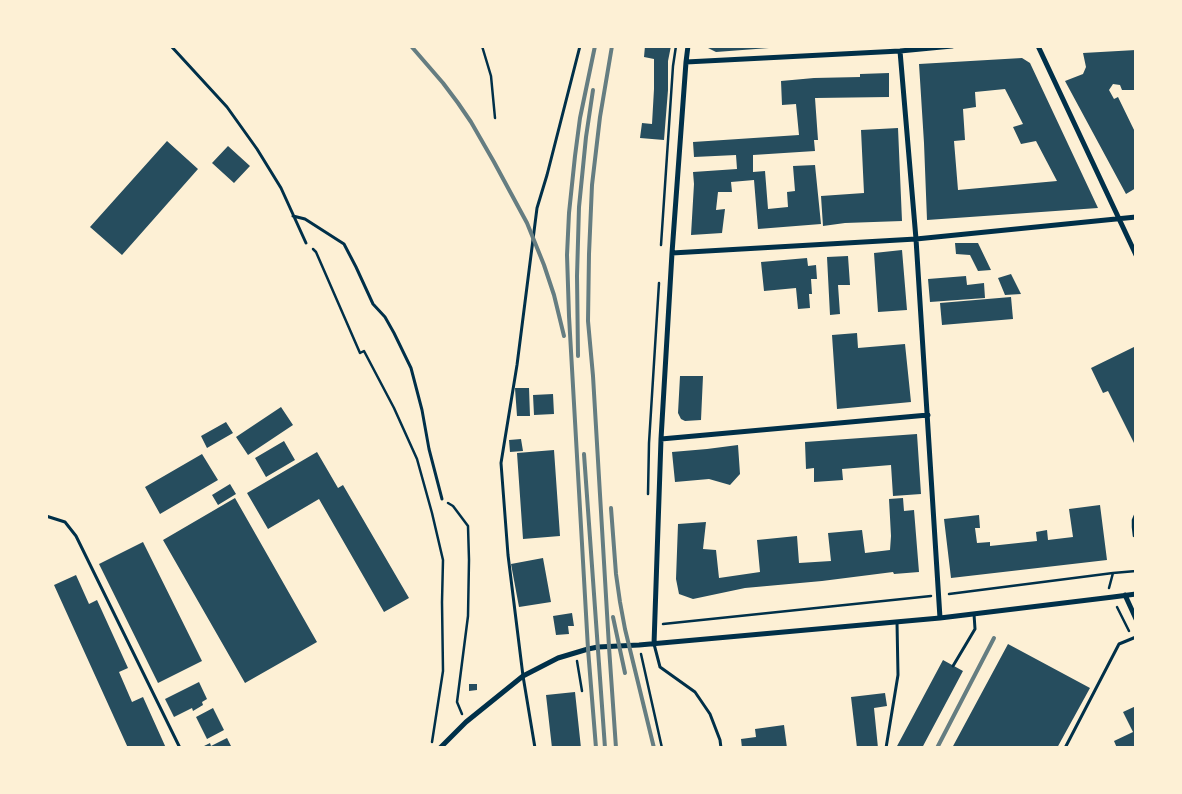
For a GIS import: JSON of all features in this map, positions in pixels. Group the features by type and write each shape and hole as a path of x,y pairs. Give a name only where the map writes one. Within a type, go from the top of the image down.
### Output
{"street":[{"path":"654,644 661,439 672,253 688,46"},
{"path":"686,62 900,51 952,46"},
{"path":"1038,46 1136,255"},
{"path":"900,51 916,239 940,618"},
{"path":"672,253 916,239 1136,217"},
{"path":"661,439 928,415"},
{"path":"440,748 466,722 523,676 558,658 598,647 639,646 940,618 1136,594"},
{"path":"1125,596 1136,618"}],"lane":[{"path":"171,46 227,107 257,149 281,188 306,243"},
{"path":"535,748 523,676 508,555 501,463 537,208 580,46"},
{"path":"293,216 305,219 344,244 373,304 390,325 410,368 422,410 429,449 442,499"},
{"path":"46,516 64,522 76,536 180,748"},
{"path":"954,666 975,629 974,614"},
{"path":"886,748 898,675 897,622"},
{"path":"1065,748 1118,644 1136,637"},
{"path":"654,644 660,667 695,692 710,714 720,740 721,748"}],"path":[{"path":"482,46 491,76 495,118"},
{"path":"306,243 316,252 360,353 364,351 394,408 416,459 432,513 443,560 443,671 430,748"},
{"path":"442,499 453,506 468,526 468,616 457,702 466,722"},
{"path":"1136,513 1132,520 1134,536 1136,537"},
{"path":"655,625 939,595 1136,571"},
{"path":"639,646 662,748"},
{"path":"576,652 582,691"}],"building":[{"path":"645,46 671,46 668,61 664,140 640,138 642,123 652,124 654,89 654,59 644,57"},
{"path":"709,46 769,46 769,48 716,52 708,48"},
{"path":"1136,50 1136,90 1122,90 1120,85 1113,84 1109,90 1114,99 1118,97 1136,134 1136,188 1126,194 1065,81 1083,74 1086,67 1083,53"},
{"path":"1022,58 1030,63 1098,208 927,220 919,64","holes":["1005,89 1023,124 1013,127 1021,144 1036,141 1057,181 958,190 954,141 965,140 963,109 976,107 975,92"]},
{"path":"889,73 889,97 815,98 818,140 814,140 815,151 753,155 753,172 765,171 768,209 788,207 787,192 795,191 793,166 815,165 821,224 758,229 754,180 731,182 732,192 718,192 716,210 725,209 722,233 691,235 693,172 737,169 736,155 694,157 693,142 799,135 796,104 782,105 781,81 860,77 860,74"},
{"path":"898,128 902,221 845,223 823,226 821,196 864,193 861,130"},
{"path":"167,141 198,169 122,255 90,227"},
{"path":"228,146 250,166 234,183 212,163"},
{"path":"955,243 978,243 991,270 978,271 970,255 956,254"},
{"path":"902,250 907,310 878,312 874,253"},
{"path":"848,256 850,285 838,285 840,314 830,315 827,257"},
{"path":"807,258 808,266 816,265 817,279 811,279 812,294 809,294 810,308 798,309 796,288 764,291 761,262"},
{"path":"1011,274 1021,294 1005,295 998,278"},
{"path":"966,276 967,285 984,283 985,298 930,302 928,279"},
{"path":"1011,297 1013,319 942,325 940,303"},
{"path":"857,333 858,348 905,344 911,402 837,409 832,335"},
{"path":"1136,346 1136,447 1108,391 1103,393 1091,368"},
{"path":"680,376 703,376 701,420 685,421 681,419 678,413"},
{"path":"515,388 529,388 530,416 517,416"},
{"path":"553,394 554,414 534,415 533,395"},
{"path":"281,407 293,425 248,455 236,437"},
{"path":"226,422 233,433 207,448 201,436"},
{"path":"917,434 921,494 893,496 891,465 842,469 843,480 814,482 814,468 806,469 805,442"},
{"path":"521,439 523,451 510,452 509,440"},
{"path":"284,441 295,460 266,477 255,458"},
{"path":"738,445 740,474 730,485 709,479 675,482 672,452"},
{"path":"554,450 560,536 523,539 517,453"},
{"path":"317,452 338,488 343,485 409,598 384,612 319,499 268,529 247,493"},
{"path":"202,454 218,480 160,514 145,487"},
{"path":"230,484 236,494 218,505 212,495"},
{"path":"235,498 317,642 245,683 163,540"},
{"path":"903,498 904,511 914,510 919,572 894,574 893,572 745,588 693,599 679,594 676,579 678,524 706,522 703,549 716,550 719,578 760,572 757,540 797,536 799,563 831,561 828,533 862,530 865,553 890,550 889,499"},
{"path":"1100,505 1107,560 951,578 944,519 979,515 980,528 975,528 977,543 990,542 990,546 1037,541 1036,532 1047,530 1048,540 1073,537 1069,509"},
{"path":"143,542 202,661 158,683 99,564"},
{"path":"543,558 551,602 519,607 511,564"},
{"path":"76,575 89,604 97,600 128,668 119,672 132,702 143,697 166,748 128,748 54,585"},
{"path":"572,613 574,626 568,626 569,634 556,635 553,616"},
{"path":"1008,644 1090,688 1057,748 952,748"},
{"path":"943,660 963,671 922,748 896,748"},
{"path":"199,682 207,699 202,702 203,705 193,711 192,708 174,717 165,699"},
{"path":"469,684 477,684 477,690 469,691"},
{"path":"575,692 581,748 552,748 546,695"},
{"path":"885,693 887,706 874,708 878,748 857,748 851,697"},
{"path":"1136,706 1136,748 1117,748 1114,741 1133,732 1123,712"},
{"path":"213,708 224,730 207,739 196,717"},
{"path":"784,725 787,748 742,748 741,739 756,737 755,729"},
{"path":"227,738 232,748 200,748 210,743 211,746"}],"railway":[{"path":"411,46 443,83 471,122 527,223 554,295 564,336"},
{"path":"595,46 580,118 569,213 567,255 588,649 596,748"},
{"path":"612,46 600,117 592,185 588,321 616,748"},
{"path":"578,356 577,276 579,207 593,90"},
{"path":"584,454 605,748"},
{"path":"611,508 620,602 654,748"},
{"path":"613,617 625,673"},
{"path":"937,748 994,638"}]}
